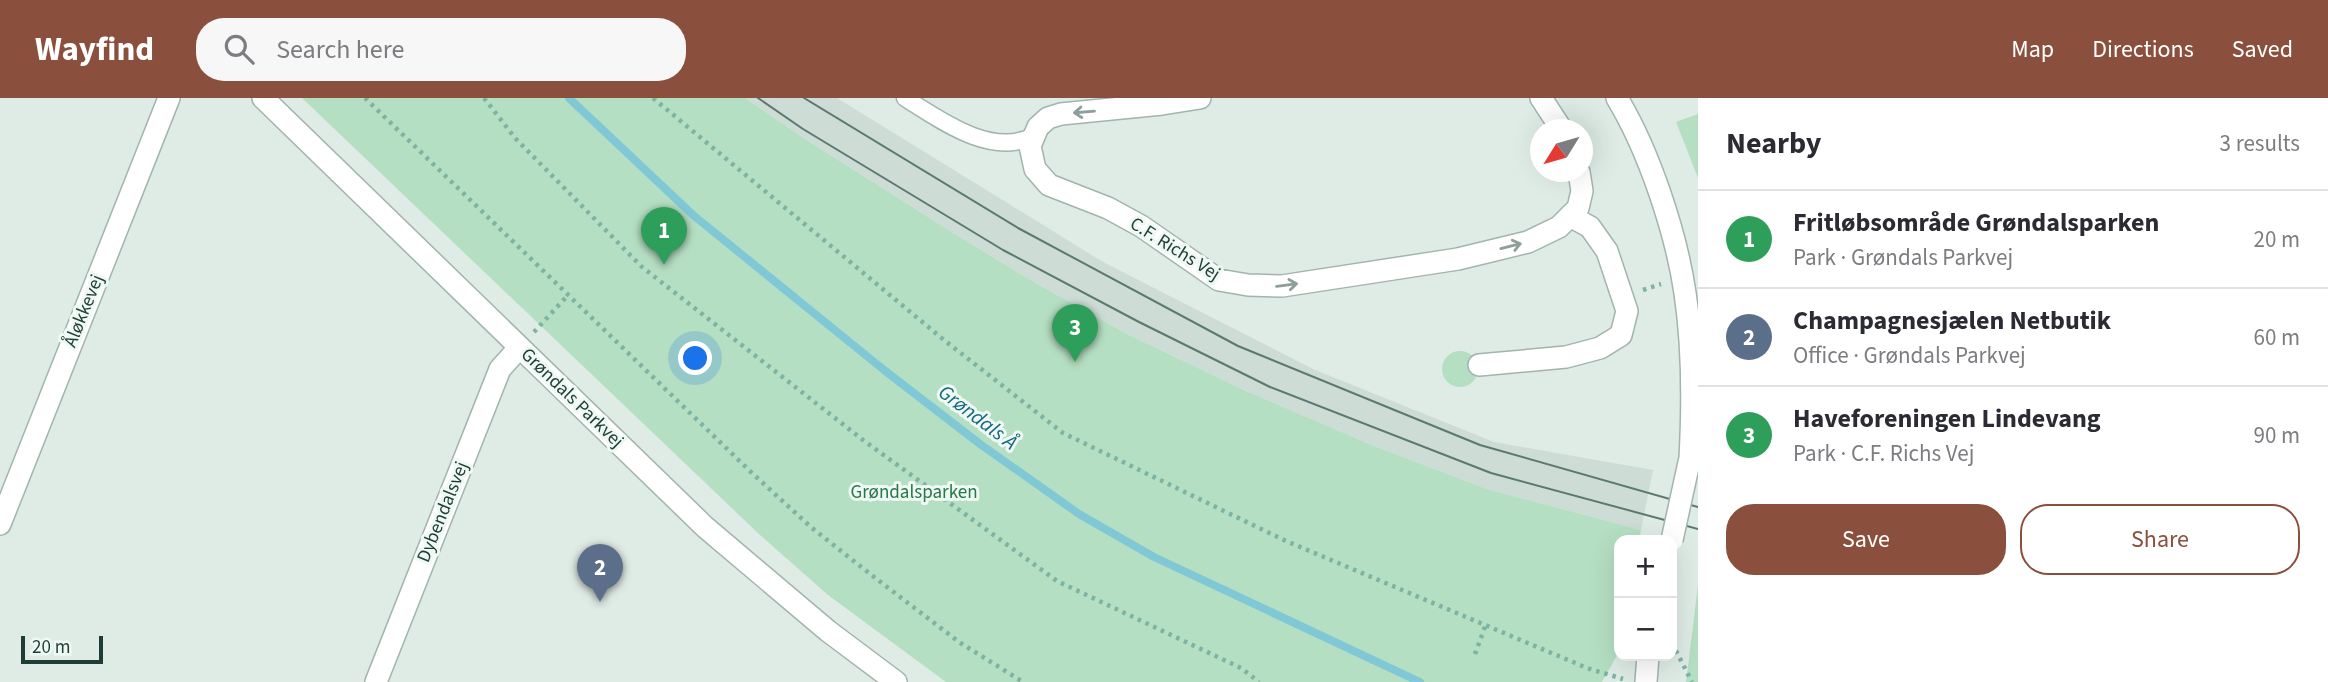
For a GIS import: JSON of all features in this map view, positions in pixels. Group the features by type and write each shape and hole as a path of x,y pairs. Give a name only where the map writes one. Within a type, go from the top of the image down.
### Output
{"street":[{"name":"Åløkkevej","path":"0,524 169,98"},
{"name":"Grøndals Parkvej","path":"263,98 705,527 828,631 895,682"},
{"path":"1033,136 1048,118 1061,114 1200,98"},
{"path":"1541,98 1555,119"},
{"path":"1617,98 1655,181 1685,293 1696,402 1695,434 1673,535"},
{"name":"C.F. Richs Vej","path":"1033,136 1030,146 1031,160 1041,178 1049,185 1108,208 1141,226 1219,280 1248,285 1282,286 1458,259 1528,242 1559,227 1570,216"},
{"path":"1479,365 1566,356 1600,348 1621,335 1627,311 1607,251 1590,227 1570,216 1581,200 1580,182"},
{"name":"Dybendalsvej","path":"376,682 500,369 519,348"},
{"path":"1646,682 1648,661"}],"lane":[{"path":"905,98 970,134 990,141 1009,144 1033,136"}],"path":[{"path":"365,98 753,474 812,527 959,642 1023,682"},
{"path":"484,98 516,138 642,267 863,440 1057,581 1231,663 1259,682"},
{"path":"653,98 944,340 1063,433 1286,541 1587,668 1634,682"},
{"path":"1622,297 1682,277"},
{"path":"541,324 568,295"},
{"path":"1475,654 1486,624"},
{"path":"1677,653 1692,682"}],"shaded area":[{"path":"745,98 837,98 1103,262 1313,369 1494,442 1653,470 1641,530 1487,489 1374,446 1244,390 1127,334 950,231"}],"green space":[{"name":"Grøndalsparken","path":"302,98 745,98 950,231 1127,334 1244,390 1374,446 1487,489 1641,530 1640,535 1614,535 1614,661 1602,682 946,682 828,595 760,535"},
{"path":"1698,114 1698,178 1676,122"},
{"path":"1460,351 1473,356 1478,369 1473,382 1460,387 1447,382 1442,369 1447,356"},
{"path":"1698,585 1698,682 1686,682"}],"waterway":[{"name":"Grøndals Å","path":"569,98 693,215 884,370 980,444 1079,514 1154,557 1420,682"}],"tram line":[{"path":"758,98 803,129 1003,250 1270,387 1491,473 1698,529"},
{"path":"804,98 1018,228 1238,346 1480,445 1698,507"}],"place":[{"name":"Fritløbsområde Grøndalsparken","path":"664,265"},
{"name":"Haveforeningen Lindevang","path":"1075,362"},
{"name":"Champagnesjælen Netbutik","path":"600,602"}]}
